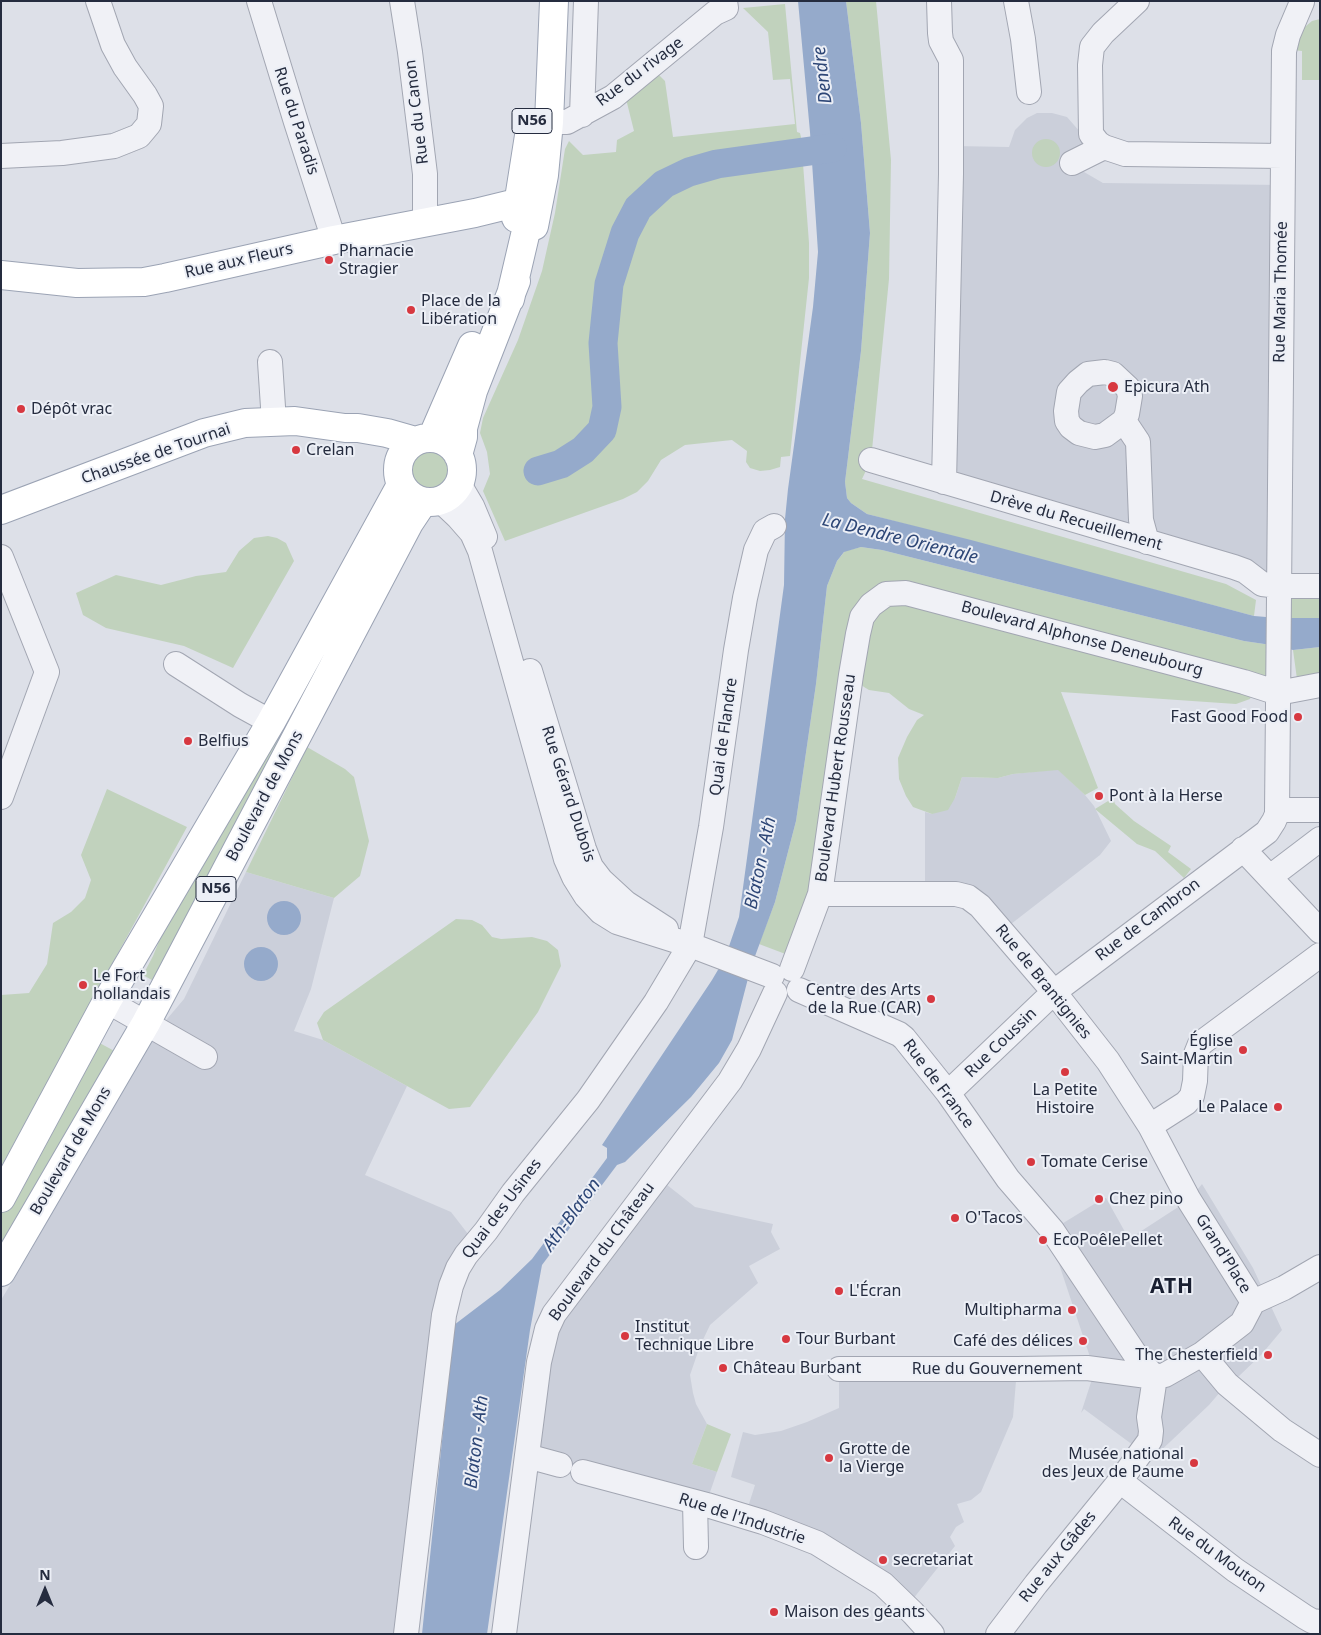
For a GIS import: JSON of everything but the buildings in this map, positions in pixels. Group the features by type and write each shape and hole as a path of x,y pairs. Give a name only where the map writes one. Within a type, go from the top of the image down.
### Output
{"main road":[{"name":"N56","path":"424,439 482,323 511,239 520,202 534,99 537,1"},
{"name":"N56","path":"458,455 473,391 528,250 537,214 544,175 549,122 554,1"},
{"name":"Rue aux Fleurs","path":"1,275 77,283 144,282 334,240 475,213 520,202"},
{"path":"510,299 530,209 526,203 520,202"},
{"path":"475,213 503,224 511,239"},
{"name":"Chaussée de Tournai","path":"1,510 204,433 245,423 295,421 358,428 424,439"},
{"name":"Chaussée de Tournai","path":"345,428 377,450 400,475"},
{"path":"424,439 442,440 452,446 458,455 462,464 462,474 441,495 410,496 400,475 404,451 424,439"},
{"name":"Boulevard de Mons","path":"1,1198 107,1001 271,722 400,475"},
{"name":"Boulevard de Mons","path":"1,1272 146,1023 410,523 441,495"}],"street":[{"path":"1,156 62,153 114,146 139,136 149,124 151,106 112,45 98,1"},
{"name":"Rue du Paradis","path":"259,1 334,240"},
{"name":"Rue du Canon","path":"402,1 425,174 425,223"},
{"path":"582,114 586,1"},
{"path":"939,1 941,42 951,60 951,174 944,482"},
{"path":"1016,1 1023,39 1029,92"},
{"path":"1137,1 1103,32 1092,47 1090,66 1090,134 1104,147 1125,154 1283,156"},
{"name":"Rue Maria Thomée","path":"1277,810 1284,51 1291,26 1308,3"},
{"name":"Rue du rivage","path":"549,122 568,122 613,97 725,4"},
{"path":"1072,163 1104,147"},
{"path":"270,362 274,422"},
{"path":"1105,372 1113,374 1128,388 1130,396 1124,421 1105,435 1095,437 1079,433 1071,428 1067,421 1066,411 1069,392 1088,374 1105,372"},
{"path":"1124,421 1138,442 1141,520 1148,542"},
{"path":"1105,435 1128,452 1129,508 1111,531"},
{"name":"Drève du Recueillement","path":"871,460 1245,571 1262,584 1278,592 1320,586"},
{"name":"Rue Gérard Dubois","path":"441,495 468,499 483,530 499,581 508,599 581,840 591,867 601,880 626,903 700,948 779,979"},
{"name":"Quai de Flandre","path":"700,948 711,827 736,650 756,550 769,529"},
{"path":"1,557 47,672 1,797"},
{"name":"Boulevard Alphonse Deneubourg","path":"886,594 906,593 1244,682 1278,685"},
{"name":"Boulevard Hubert Rousseau","path":"779,979 820,894 858,634 862,618 871,604 886,594"},
{"path":"176,664 271,722"},
{"path":"1278,685 1320,686"},
{"path":"1277,810 1320,810"},
{"name":"Rue de Cambron","path":"1054,992 1267,832 1274,821 1277,810"},
{"path":"1270,876 1320,838"},
{"path":"1243,849 1320,931"},
{"name":"Rue de Brantignies","path":"820,894 956,894 968,897 980,906 1054,992 1108,1061 1150,1126 1189,1200"},
{"name":"Quai des Usines","path":"406,1634 444,1314 458,1268 513,1193 588,1100 656,1002 700,948"},
{"path":"1150,1126 1186,1103 1192,1096 1195,1081 1196,1054 1200,1044 1320,955"},
{"name":"Rue de France","path":"779,979 904,1038 948,1093 1008,1179 1052,1230 1142,1363 1155,1377"},
{"name":"Boulevard du Château","path":"504,1634 542,1342 554,1314 730,1081 749,1049 779,979"},
{"name":"Rue Coussin","path":"948,1093 1054,992"},
{"path":"107,1001 205,1057"},
{"name":"Grand'Place","path":"1155,1377 1165,1375 1202,1354 1242,1323 1252,1302 1189,1200"},
{"path":"1252,1302 1278,1291 1320,1267"},
{"path":"1202,1354 1227,1384 1282,1430 1320,1456"},
{"name":"Rue du Gouvernement","path":"839,1369 1087,1368 1155,1377"},
{"path":"1120,1481 1150,1440 1149,1418 1155,1377"},
{"path":"526,1456 560,1466"},
{"name":"Rue de l'Industrie","path":"583,1472 763,1522 817,1543 883,1584 932,1634"},
{"name":"Rue du Mouton","path":"1120,1481 1235,1570 1319,1624"},
{"name":"Rue aux Gâdes","path":"998,1634 1120,1481"},
{"path":"695,1502 696,1547"}],"shaded area":[{"name":"Epicura Ath","path":"1037,113 1052,113 1067,117 1081,133 1084,145 1084,172 1103,183 1283,185 1279,586 944,482 955,146 1009,147 1015,130 1027,118"},
{"path":"1058,769 1094,806 1111,841 1100,855 1002,931 980,906 925,894 925,812 932,814 955,798 962,777 998,778 1013,774"},
{"path":"246,872 334,898 311,989 294,1031 323,1040 407,1086 365,1175 451,1212 475,1243 458,1268 406,1634 1,1634 1,1300 30,1252 145,1045 184,999"},
{"name":"Institut Technique Libre","path":"657,1177 695,1207 773,1224 771,1232 780,1249 749,1266 758,1283 710,1325 690,1375 696,1404 707,1424 692,1464 717,1472 708,1498 583,1472 527,1456 542,1342"},
{"path":"1202,1184 1253,1268 1282,1330 1261,1355 1239,1376 1227,1384 1209,1405 1152,1459 1084,1409 1081,1413 1094,1373 1092,1363 1059,1264 1046,1243 1060,1225 1104,1198 1106,1198 1129,1239 1189,1200"},
{"path":"1017,1369 1013,1417 981,1492 971,1500 957,1504 964,1522 956,1527 950,1537 955,1546 913,1599 748,1507 755,1485 731,1477 743,1432 755,1435 781,1431 839,1408 839,1377"}],"green space":[{"path":"846,1 876,1 891,160 889,279 871,460 862,479 1226,584 1256,600 1254,616 867,514 847,498 845,482 861,351 870,233 861,123"},
{"path":"785,4 797,132 800,133 801,137 809,243 809,278 790,456 781,457 780,467 760,471 750,468 746,462 747,451 732,440 685,445 661,460 648,481 637,492 623,499 505,541 483,491 490,474 487,452 480,433 483,418 518,340 542,271 555,213 565,149 569,141 583,155 616,152 617,140 634,131 627,103 626,86 651,67 665,81 673,137 795,124 790,79 773,80 768,32 743,8"},
{"path":"1320,19 1320,80 1302,80 1302,51 1293,50 1300,31 1312,21"},
{"path":"1046,139 1056,143 1060,153 1056,163 1046,167 1036,163 1032,153 1036,143"},
{"path":"429,447 442,451 448,457 452,470 448,483 442,489 429,493 416,489 410,483 406,470 410,457 416,451"},
{"path":"409,516 159,984 143,975 162,934 272,729"},
{"path":"268,536 286,543 294,561 233,668 184,646 106,628 83,615 76,593 116,575 161,585 196,576 226,572 239,551 254,538"},
{"path":"861,547 882,550 1244,641 1278,646 1277,691 1252,693 1250,699 1236,704 1061,692 1098,788 1085,795 1058,770 1013,774 998,778 962,777 955,798 948,810 932,814 913,807 899,779 898,758 917,720 924,715 909,709 889,693 869,690 851,676 796,958 759,944 775,902 796,821 816,684 827,586 837,561 845,551"},
{"path":"1279,586 1320,586 1320,618 1278,618"},
{"path":"1320,647 1320,681 1297,679 1293,650"},
{"path":"307,747 345,769 354,777 369,841 360,876 334,898 246,872"},
{"path":"107,789 187,827 1,1167 1,995 29,993 47,964 53,923 71,912 85,898 91,880 81,855"},
{"path":"1113,798 1115,804 1134,821 1171,846 1168,852 1191,869 1184,878 1155,851 1137,844 1095,809"},
{"path":"456,919 472,920 482,925 492,937 501,939 532,937 547,941 558,950 561,966 538,1012 470,1107 449,1109 323,1040 317,1023 324,1012"},
{"path":"94,1040 120,1054 1,1260 1,1212"},
{"path":"707,1424 731,1434 717,1472 692,1464"}],"water":[{"path":"798,1 846,1 861,123 870,233 861,351 845,482 847,498 851,503 867,514 1254,616 1320,618 1320,647 1293,650 1244,641 882,550 861,547 844,552 837,561 827,586 816,684 796,821 775,902 751,967 732,1040 719,1063 691,1097 625,1162 617,1165 542,1265 530,1330 487,1634 422,1634 454,1325 500,1290 532,1259 607,1158 607,1148 602,1145 712,980 725,958 739,917 784,585 785,519 788,489 813,307 818,252 810,132"},
{"path":"284,901 291,902 296,906 300,911 300,925 296,930 291,934 284,935 277,934 272,930 268,925 267,918 268,911 272,906 277,902"},
{"path":"261,947 268,948 273,952 277,957 277,971 273,976 268,980 261,981 254,980 249,976 245,971 244,964 245,957 249,952 254,948"}],"waterway":[{"path":"538,471 561,464 583,450 602,430 607,407 603,343 609,284 625,233 638,208 664,184 689,172 717,164 832,148"}],"place":[{"name":"Pharnacie Stragier","path":"329,260"},
{"name":"Place de la Libération","path":"411,310"},
{"name":"Epicura Ath","path":"1113,387"},
{"name":"Dépôt vrac","path":"21,409"},
{"name":"Crelan","path":"296,450"},
{"name":"Fast Good Food","path":"1298,717"},
{"name":"Belfius","path":"188,741"},
{"name":"Pont à la Herse","path":"1099,796"},
{"name":"Le Fort hollandais","path":"83,985"},
{"name":"Centre des Arts de la Rue (CAR)","path":"931,999"},
{"name":"Église Saint-Martin","path":"1243,1050"},
{"name":"La Petite Histoire","path":"1065,1072"},
{"name":"Le Palace","path":"1278,1107"},
{"name":"Tomate Cerise","path":"1031,1162"},
{"name":"Chez pino","path":"1099,1199"},
{"name":"O'Tacos","path":"955,1218"},
{"name":"EcoPoêlePellet","path":"1043,1240"},
{"name":"L'Écran","path":"839,1291"},
{"name":"Multipharma","path":"1072,1310"},
{"name":"Institut Technique Libre","path":"625,1336"},
{"name":"Tour Burbant","path":"786,1339"},
{"name":"Café des délices","path":"1083,1341"},
{"name":"The Chesterfield","path":"1268,1355"},
{"name":"Château Burbant","path":"723,1368"},
{"name":"Grotte de la Vierge","path":"829,1458"},
{"name":"Musée national des Jeux de Paume","path":"1194,1463"},
{"name":"secretariat","path":"883,1560"},
{"name":"Maison des géants","path":"774,1612"}],"district":[{"name":"ATH","path":"1172,1287"}],"water label":[{"name":"Dendre","path":"823,75"},
{"name":"La Dendre Orientale","path":"900,539"},
{"name":"Blaton - Ath","path":"761,863"},
{"name":"Ath-Blaton","path":"572,1215"},
{"name":"Blaton - Ath","path":"477,1442"}]}
